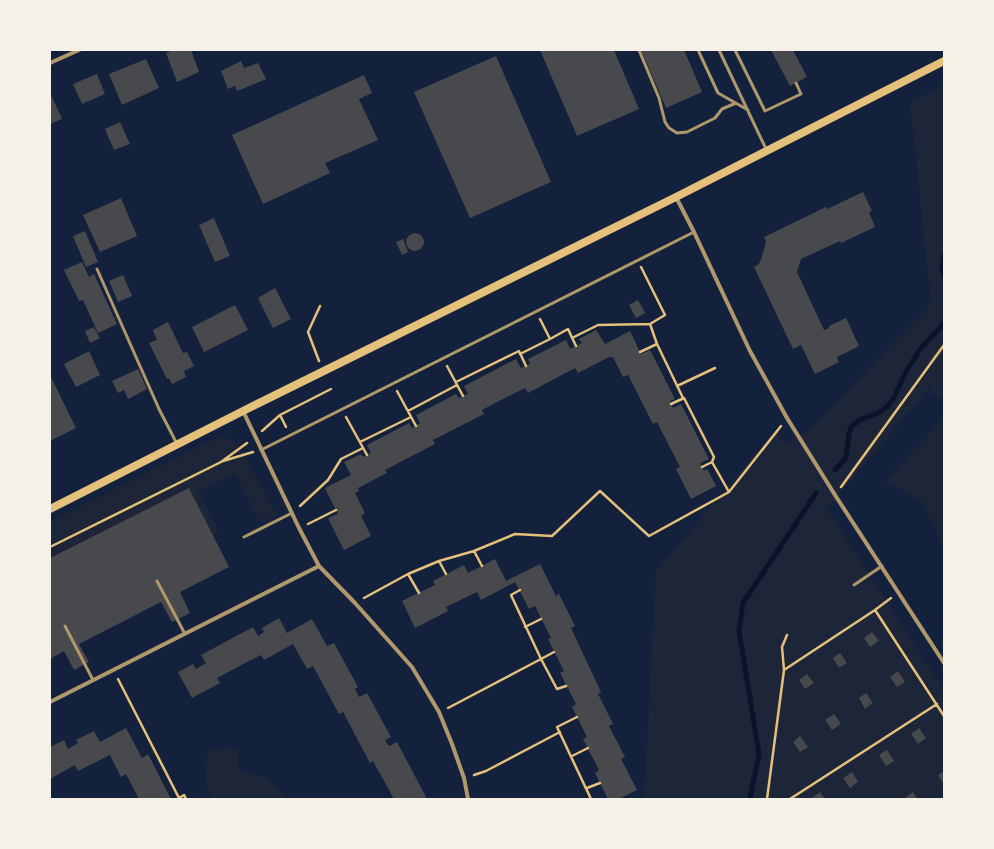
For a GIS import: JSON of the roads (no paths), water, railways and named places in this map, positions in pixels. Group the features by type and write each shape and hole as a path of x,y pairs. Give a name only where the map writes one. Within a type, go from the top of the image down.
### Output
{"main road":[{"path":"50,509 323,370 676,197 944,61"}],"street":[{"path":"50,63 79,50"},
{"path":"676,197 750,350 787,418 944,663"},
{"path":"242,411 319,566 355,602 412,667 439,712 464,778 468,799"},
{"path":"50,702 319,566"}],"lane":[{"path":"639,50 659,98 665,122 669,128 677,133 687,132 715,118 722,109 736,103"},
{"path":"698,50 718,94 748,110"},
{"path":"719,50 767,150"},
{"path":"735,50 765,111 801,94 796,83"},
{"path":"261,450 694,232"},
{"path":"97,269 156,402 177,444"},
{"path":"244,538 292,514"},
{"path":"854,585 882,566"},
{"path":"157,581 185,634"},
{"path":"65,626 93,680"}],"waterway":[{"path":"944,255 942,269 944,277"},
{"path":"835,470 846,458 849,433 852,426 860,420 880,412 887,407 893,399 908,368 921,348 941,327 944,321"},
{"path":"750,799 759,754 739,631 743,603 816,493"}]}
